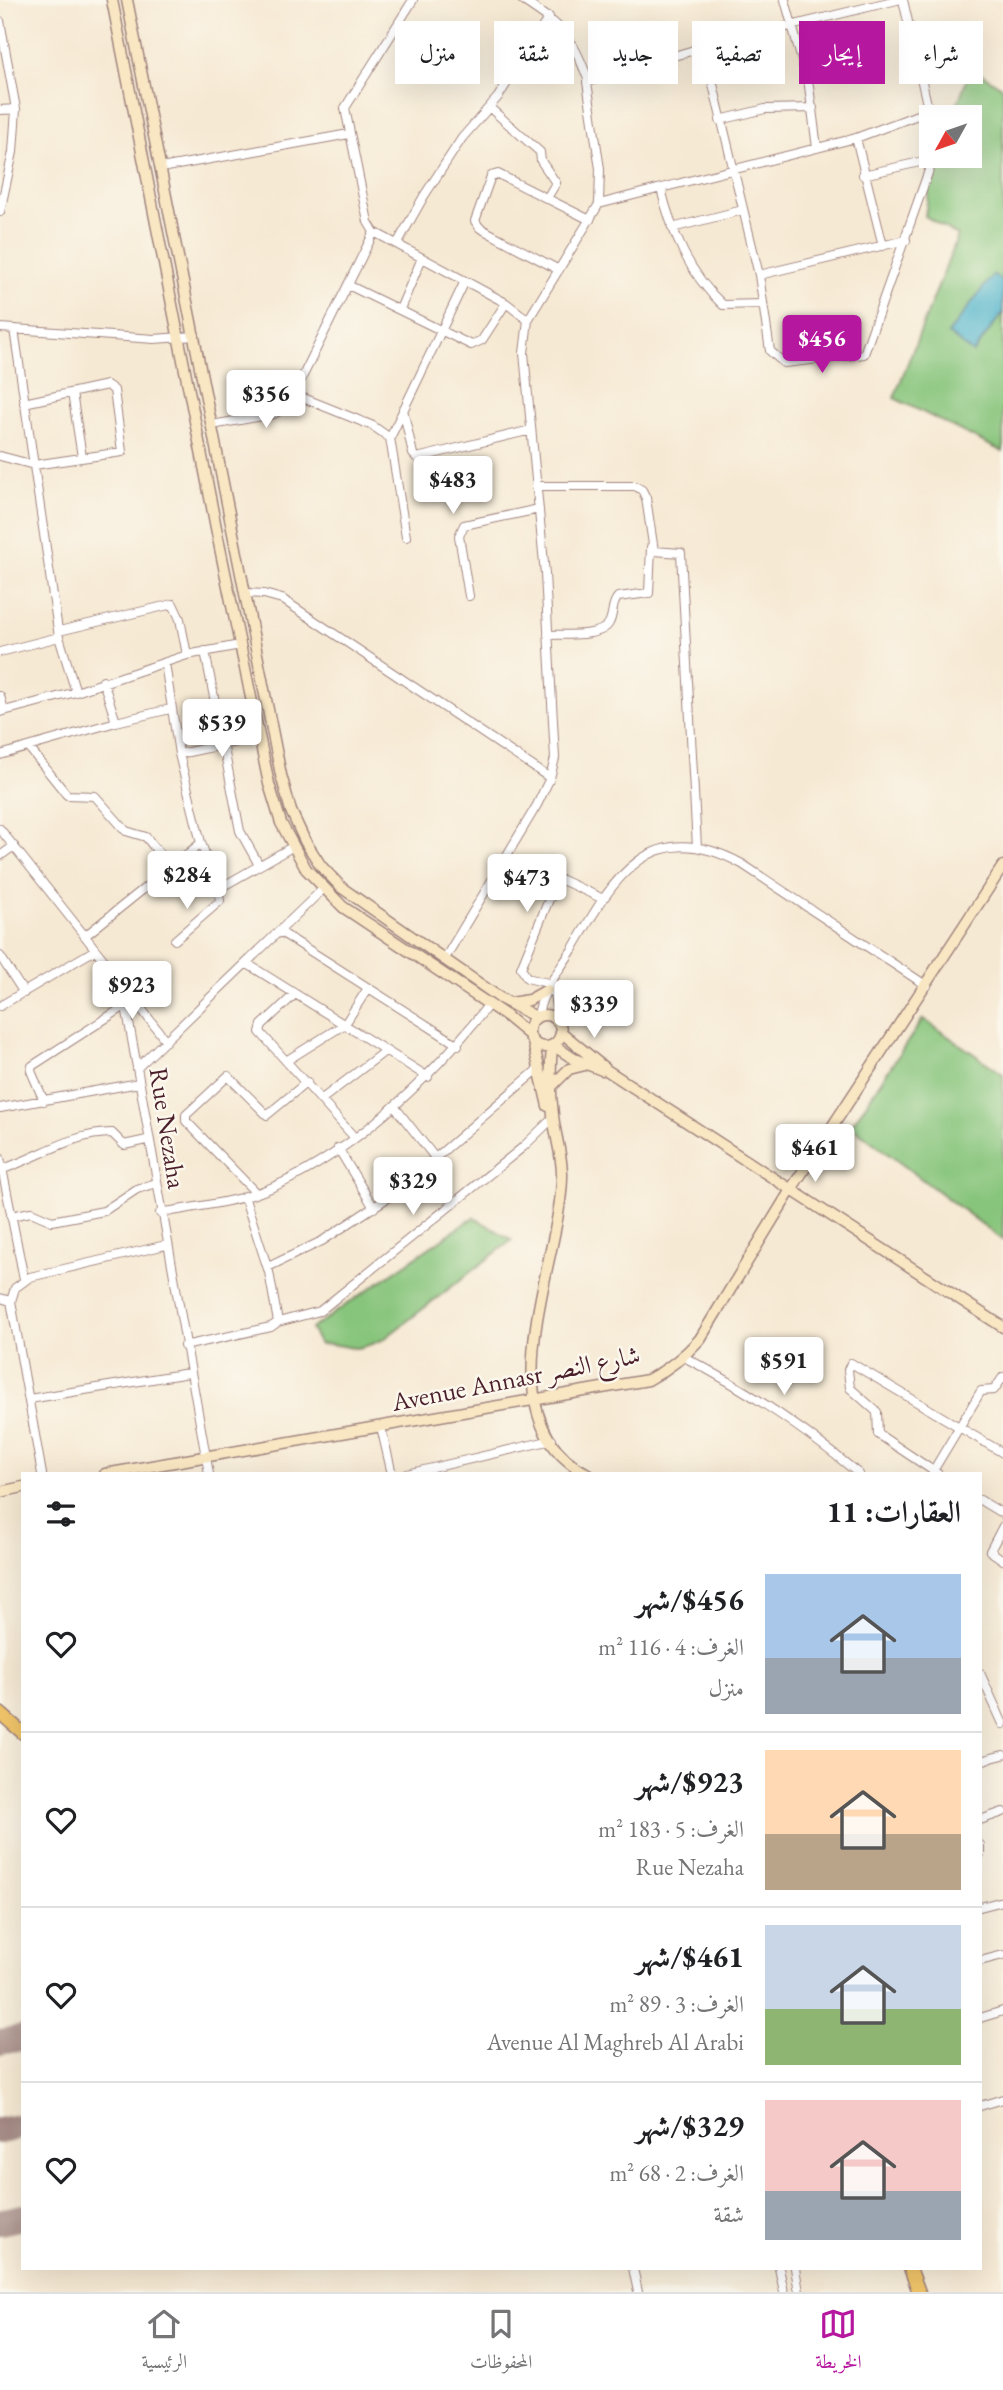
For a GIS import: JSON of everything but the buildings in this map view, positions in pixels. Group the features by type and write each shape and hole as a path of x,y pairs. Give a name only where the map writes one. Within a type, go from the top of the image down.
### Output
{"main road":[{"path":"112,0 259,737 272,797 292,847 323,888 366,923 489,1004 541,1048 552,1046 585,1065 608,1071"},
{"path":"127,0 285,793 308,848 330,877 349,894 508,1003 537,1017"},
{"path":"146,171 161,168"},
{"path":"238,631 252,628"},
{"path":"241,648 256,649"},
{"name":"Avenue Annasr شارع النصر","path":"116,1472 648,1380 684,1357 712,1320 792,1188 927,986 1003,866"},
{"path":"508,1003 529,1000 549,987"},
{"path":"553,1118 537,1070 530,1038 530,1024 537,1017 548,1015 608,1071 1003,1327"},
{"path":"560,1028 552,1046 551,1087 562,1176 555,1241 535,1318 534,1400 552,1440 572,1470"},
{"path":"551,1087 569,1069 585,1065"},
{"path":"0,1492 21,1487"},
{"path":"0,1713 21,1731"},
{"path":"911,2270 919,2292"}],"street":[{"path":"414,0 347,102 349,134 368,222 374,232 506,303 528,320"},
{"path":"522,0 548,18 573,41 588,77"},
{"path":"785,0 813,108 817,148"},
{"path":"785,27 897,0"},
{"path":"903,0 927,105"},
{"path":"397,244 462,138 490,108 548,18"},
{"path":"0,21 16,109 13,152 0,212"},
{"path":"444,960 537,805 550,778 555,744 539,509 524,353 528,320 599,204 600,169 586,84 588,81"},
{"path":"712,84 735,168 759,275 761,304 770,351 778,361 784,363 862,356 930,168"},
{"path":"490,108 540,152 541,161 556,183 547,198"},
{"path":"720,120 765,109 813,108"},
{"path":"0,110 16,109"},
{"path":"599,204 856,138 919,114"},
{"path":"161,168 349,134"},
{"path":"856,138 863,175 883,246"},
{"path":"863,175 919,161"},
{"path":"559,270 480,228 475,220 478,206 494,174 590,220"},
{"path":"661,189 678,244 708,290 723,305 761,304"},
{"path":"672,228 743,210"},
{"path":"212,425 274,414 288,406 296,395 374,232"},
{"path":"759,275 906,240"},
{"path":"400,309 422,258"},
{"path":"406,537 390,438 444,331 465,281"},
{"path":"348,285 476,345 506,303"},
{"path":"0,328 180,338 194,336"},
{"path":"15,329 59,634 76,692"},
{"path":"0,456 34,465 122,452 114,390 107,385 24,403"},
{"path":"72,393 82,457"},
{"path":"296,395 373,426 390,438"},
{"path":"403,409 413,454 417,458 531,430"},
{"path":"537,486 635,486 642,490 646,498 651,547 649,593 618,597 613,602 610,621 600,631 548,635"},
{"path":"469,596 461,529 469,522 539,509"},
{"path":"651,547 658,553 677,551 682,557 697,847"},
{"path":"245,593 282,599 550,778"},
{"path":"0,652 173,604 180,619 187,655"},
{"path":"0,696 2,711 76,692 187,655 241,648"},
{"path":"205,651 240,831 259,865"},
{"path":"165,663 179,754 201,843 220,901 175,940"},
{"path":"103,681 116,722"},
{"path":"0,755 170,709"},
{"path":"179,754 259,737"},
{"path":"30,749 67,795 95,796 126,831 146,837 171,869"},
{"name":"Rue Nezaha","path":"0,829 122,984 147,1140 209,1472"},
{"path":"85,936 201,843"},
{"path":"0,856 14,846"},
{"path":"218,889 292,847"},
{"path":"537,1017 549,987 601,898 616,880 646,857 669,848 697,847 714,851 742,864 927,986"},
{"path":"549,987 527,978 521,968 555,882 562,880 601,898"},
{"path":"137,1068 323,888"},
{"path":"279,931 458,1045"},
{"path":"0,1006 96,950"},
{"path":"0,956 24,993"},
{"path":"246,963 428,1077"},
{"path":"122,984 166,1041"},
{"path":"549,987 560,1028"},
{"path":"286,1061 345,1024 368,988"},
{"path":"295,994 260,1030 354,1137"},
{"path":"160,1213 256,1193 295,1175 338,1148 428,1077 458,1045 489,1004"},
{"path":"44,1101 31,1071 32,1066 125,1006"},
{"path":"322,1099 385,1051"},
{"path":"268,1267 322,1241 374,1208 436,1159 537,1070"},
{"path":"256,1193 186,1121 186,1115 228,1076 267,1115 307,1082"},
{"path":"0,1108 139,1083"},
{"path":"394,1106 436,1159"},
{"path":"184,1346 271,1327 278,1322 320,1311 523,1147 553,1118"},
{"path":"1,1170 73,1138 112,1133 124,1145 147,1140"},
{"path":"338,1148 374,1208"},
{"path":"0,1158 24,1279"},
{"path":"11,1216 31,1212 52,1221 104,1211 137,1189 156,1183"},
{"path":"244,1196 268,1267 278,1322"},
{"path":"42,1472 11,1301 15,1288 24,1279 166,1245"},
{"path":"0,1298 11,1301"},
{"path":"684,1357 737,1384 778,1410 856,1472"},
{"path":"1003,1377 994,1390 981,1391 959,1427 935,1472 878,1434 877,1412 850,1388 848,1370 851,1363 959,1427 1003,1453"},
{"path":"29,1399 190,1373"},
{"path":"381,1427 392,1472"},
{"path":"423,1472 448,1469 552,1440"},
{"path":"982,1501 1003,1514"},
{"path":"1003,1526 990,1551 1003,1560"},
{"path":"985,1694 1003,1724"},
{"path":"982,1760 1003,1755"},
{"path":"982,1820 1003,1812"},
{"path":"982,1906 1003,1900"},
{"path":"982,1960 1003,1955"},
{"path":"982,2017 1003,2011"},
{"path":"982,2105 1003,2099"},
{"path":"633,2270 638,2292"},
{"path":"779,2270 783,2292"},
{"path":"795,2270 799,2292"}],"green space":[{"path":"983,75 1003,88 1003,452 894,398 958,236 925,216 930,183 936,168 982,168 982,105 957,105 965,84 983,84"},
{"path":"923,1019 1003,1074 1003,1240 851,1126"},
{"path":"474,1217 512,1240 384,1339 359,1348 320,1345 311,1329"}],"water":[{"path":"993,275 1003,282 1003,312 973,353 948,334"}],"taxiway":[{"path":"0,2042 21,2038"},
{"path":"0,2131 21,2126"},
{"path":"0,2222 21,2217"}]}
